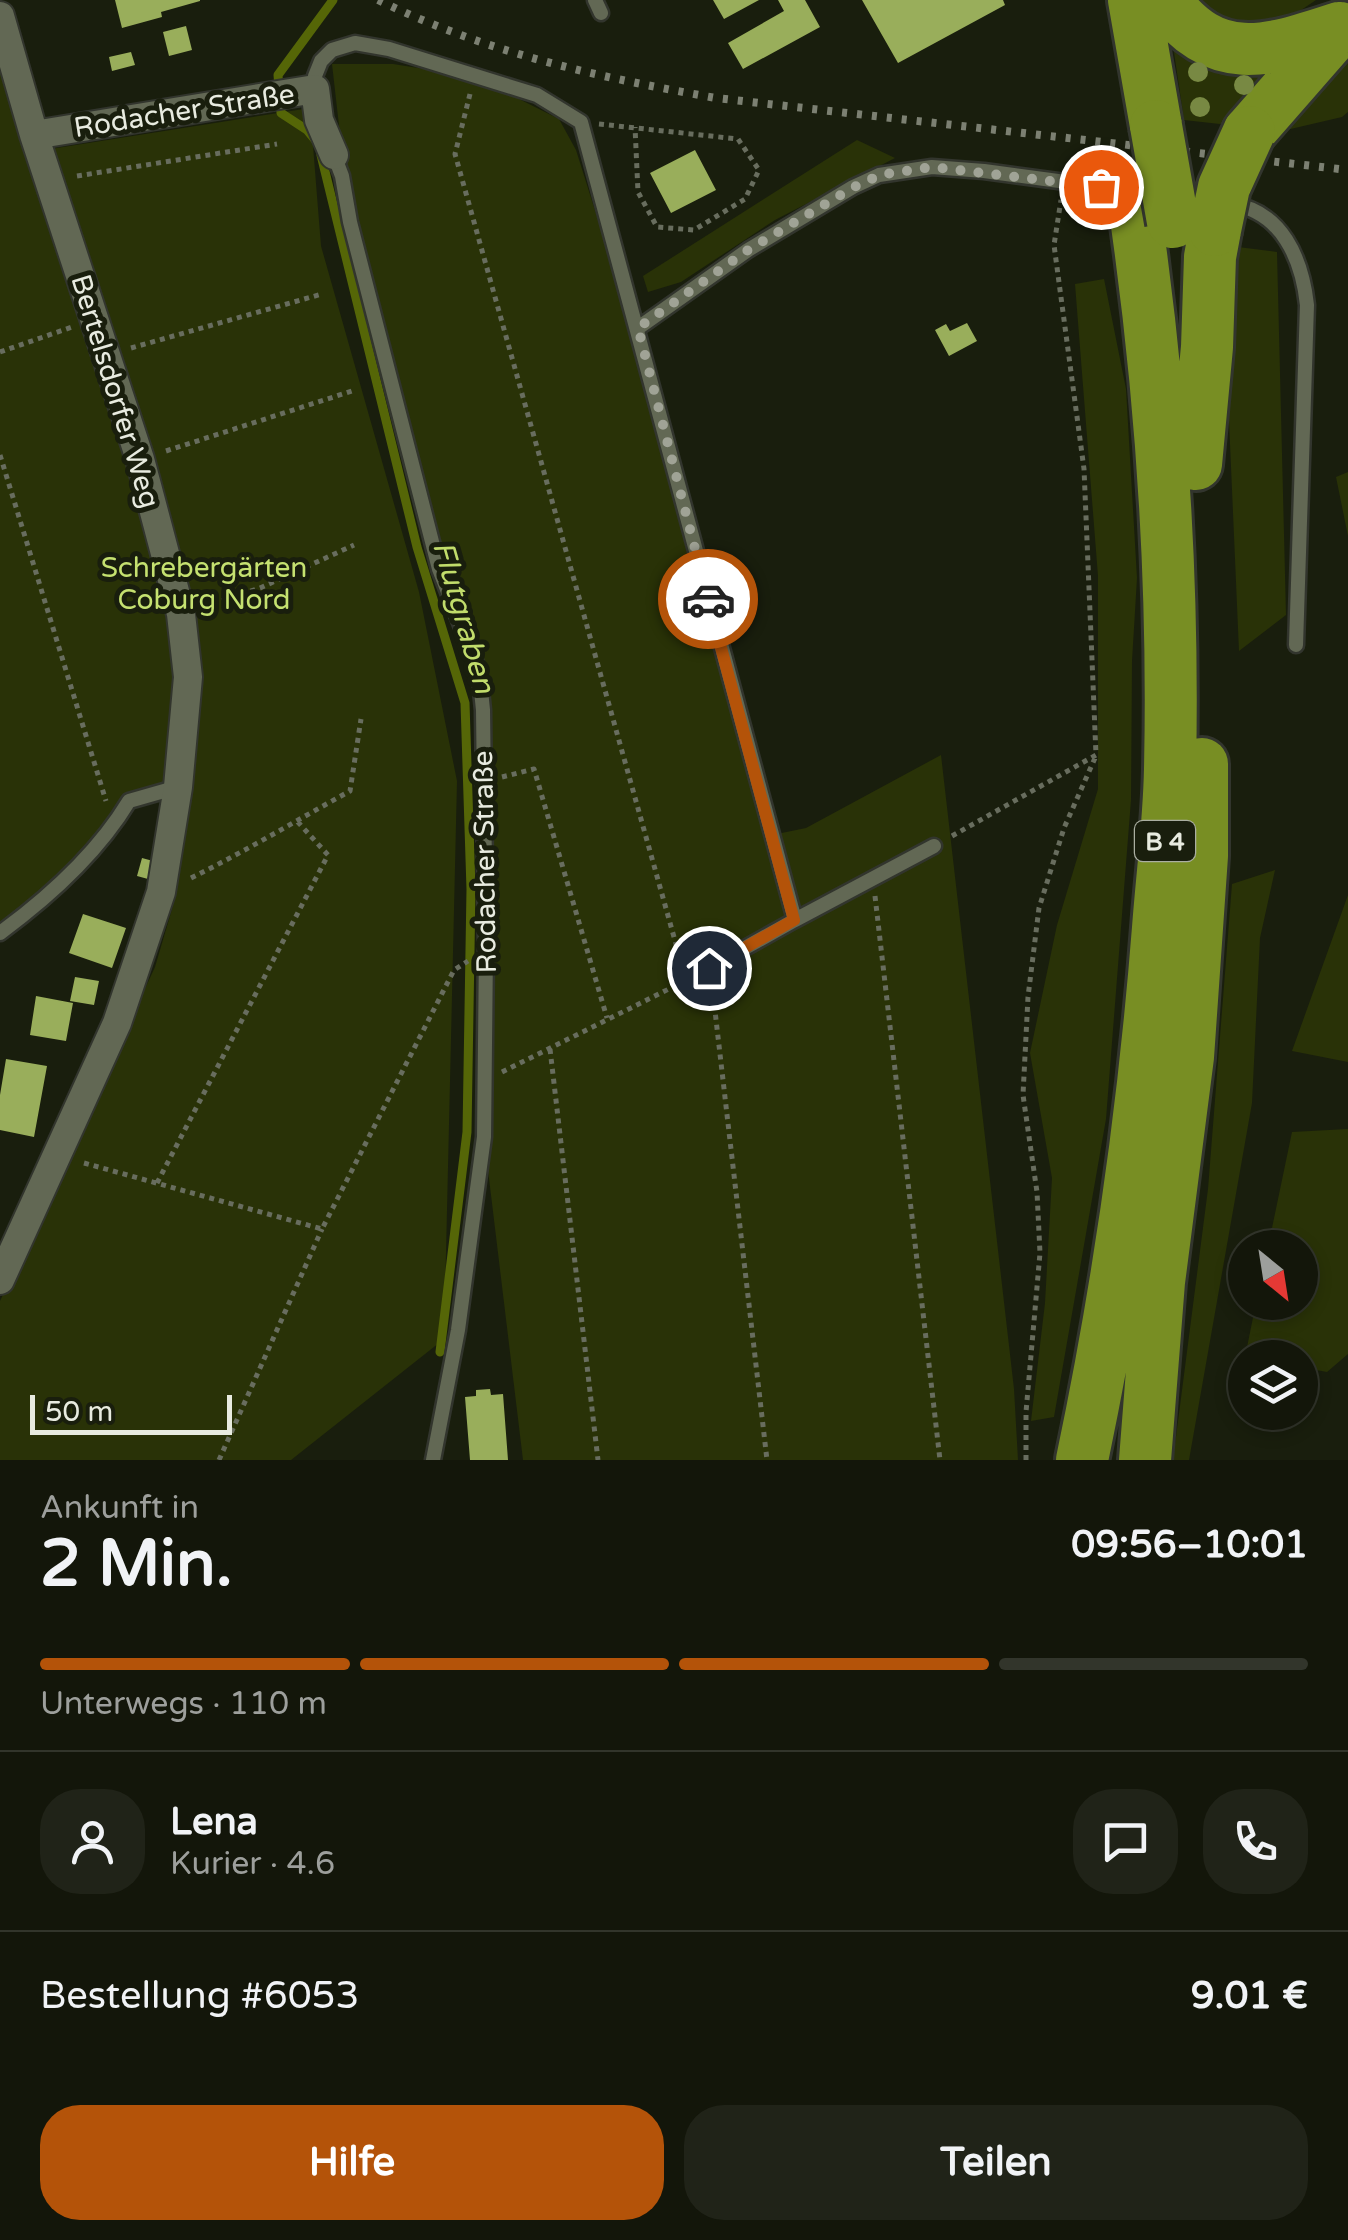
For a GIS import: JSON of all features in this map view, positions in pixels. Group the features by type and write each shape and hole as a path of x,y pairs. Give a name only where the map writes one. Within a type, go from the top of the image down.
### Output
{"highway":[{"name":"B 4","path":"1096,0 1139,124 1185,214 1196,464 1202,856 1188,1057 1159,1282 1124,1460"},
{"name":"B 4","path":"1134,0 1139,124"},
{"path":"1165,0 1182,24 1202,38 1255,50 1284,46 1344,24"},
{"path":"1185,214 1224,187 1250,132 1344,24"},
{"name":"B 4","path":"1082,1460 1132,1177 1149,1038 1170,772 1170,574 1161,427 1185,214"},
{"path":"1146,1460 1159,1282"}],"street":[{"name":"Bertelsdorfer Weg","path":"0,16 104,356 140,459 181,614 188,678 178,787 161,892 117,1023 0,1280"},
{"name":"Rodacher Straße","path":"34,134 292,92 319,120 334,155"}],"lane":[{"path":"292,92 315,76 321,61 332,50 355,43 389,48 537,94 581,122 794,920"},
{"name":"Rodacher Straße","path":"334,155 440,568 479,671 484,1137 458,1330 433,1460"},
{"path":"638,328 748,250 880,175 932,167 1064,182 1185,214 1248,207 1276,224 1304,279 1308,305 1296,644"},
{"path":"0,933 44,901 114,826 129,801 178,787"},
{"path":"709,968 934,846"}],"path":[{"path":"475,77 455,154 686,980"},
{"path":"581,122 635,127 738,139 759,170 744,199 694,230 658,227 638,192 635,127"},
{"path":"49,180 277,144"},
{"path":"1026,1460 1026,1412 1040,1253 1037,1192 1023,1095 1028,997 1040,908 1064,828 1096,755 1084,469 1054,245 1064,182"},
{"path":"104,356 322,294"},
{"path":"0,352 94,320"},
{"path":"140,459 352,391"},
{"path":"0,455 114,826"},
{"path":"181,614 260,588 354,545"},
{"path":"161,892 259,845 350,791 361,720"},
{"path":"934,846 1096,755"},
{"path":"483,782 534,770 608,1018"},
{"path":"156,1184 328,855 296,820"},
{"path":"873,878 940,1460"},
{"path":"486,1079 709,968 767,1460"},
{"path":"219,1460 322,1229 454,970"},
{"path":"550,1049 598,1460"},
{"path":"57,1155 322,1229"}],"green space":[{"path":"1172,0 1316,0 1273,29 1208,30"},
{"name":"Schrebergärten Coburg Nord","path":"0,15 44,150 310,108 321,246 419,592 457,781 444,1339 291,1460 0,1460 0,1301 155,967 177,892 178,788 129,801 114,827 0,933"},
{"path":"1171,32 1283,65 1238,126 1184,120"},
{"path":"1348,57 1348,112 1342,117 1282,131"},
{"path":"332,64 393,64 475,77 559,119 576,150 633,331 767,836 806,828 941,755 1014,1389 1018,1460 523,1460 484,1137 479,671 439,569 350,222"},
{"path":"857,140 895,158 775,220 681,282 648,292 643,276"},
{"path":"1238,247 1277,252 1286,615 1239,651 1225,328"},
{"path":"1104,279 1126,389 1137,578 1131,800 1106,1119 1054,1417 1031,1421 1045,1303 1052,1178 1030,1053 1057,925 1098,789 1098,576 1075,284"},
{"path":"1348,472 1348,536 1336,477"},
{"path":"1275,870 1260,938 1252,1103 1189,1460 1173,1460 1208,1189 1232,884"},
{"path":"1348,895 1348,1062 1292,1051"},
{"path":"1348,1129 1348,1354 1327,1372 1318,1370 1318,1340 1248,1340 1253,1320 1318,1320 1318,1230 1272,1230 1292,1132"}],"building":[{"path":"115,0 200,0 200,1 122,28"},
{"path":"713,0 759,0 724,19"},
{"path":"778,0 805,0 820,27 743,69 728,43 784,11"},
{"path":"862,0 1003,0 1005,5 898,63"},
{"path":"186,26 192,50 169,56 163,32"},
{"path":"131,52 135,65 112,71 109,57"},
{"path":"695,150 716,190 671,213 650,173"},
{"path":"967,323 977,341 949,356 935,330 946,324 950,331"},
{"path":"142,858 153,861 148,879 137,876"},
{"path":"83,914 126,928 112,968 69,953"},
{"path":"75,977 99,981 94,1005 70,1001"},
{"path":"36,996 73,1003 66,1041 30,1035"},
{"path":"6,1059 47,1066 34,1137 0,1130"},
{"path":"490,1389 491,1395 503,1394 508,1460 470,1460 465,1397 476,1396 476,1390"}],"waterway":[{"name":"Flutgraben","path":"316,141 281,113 278,75 333,0"},
{"name":"Flutgraben","path":"321,155 417,547 465,703 471,889 467,1132 440,1352"}],"railway":[{"path":"378,0 501,49 716,98 1348,170"}],"way so far":[{"path":"708,599 638,328 748,250 880,175 932,167 1101,187"}],"route":[{"path":"708,599 794,920 709,968"}]}
